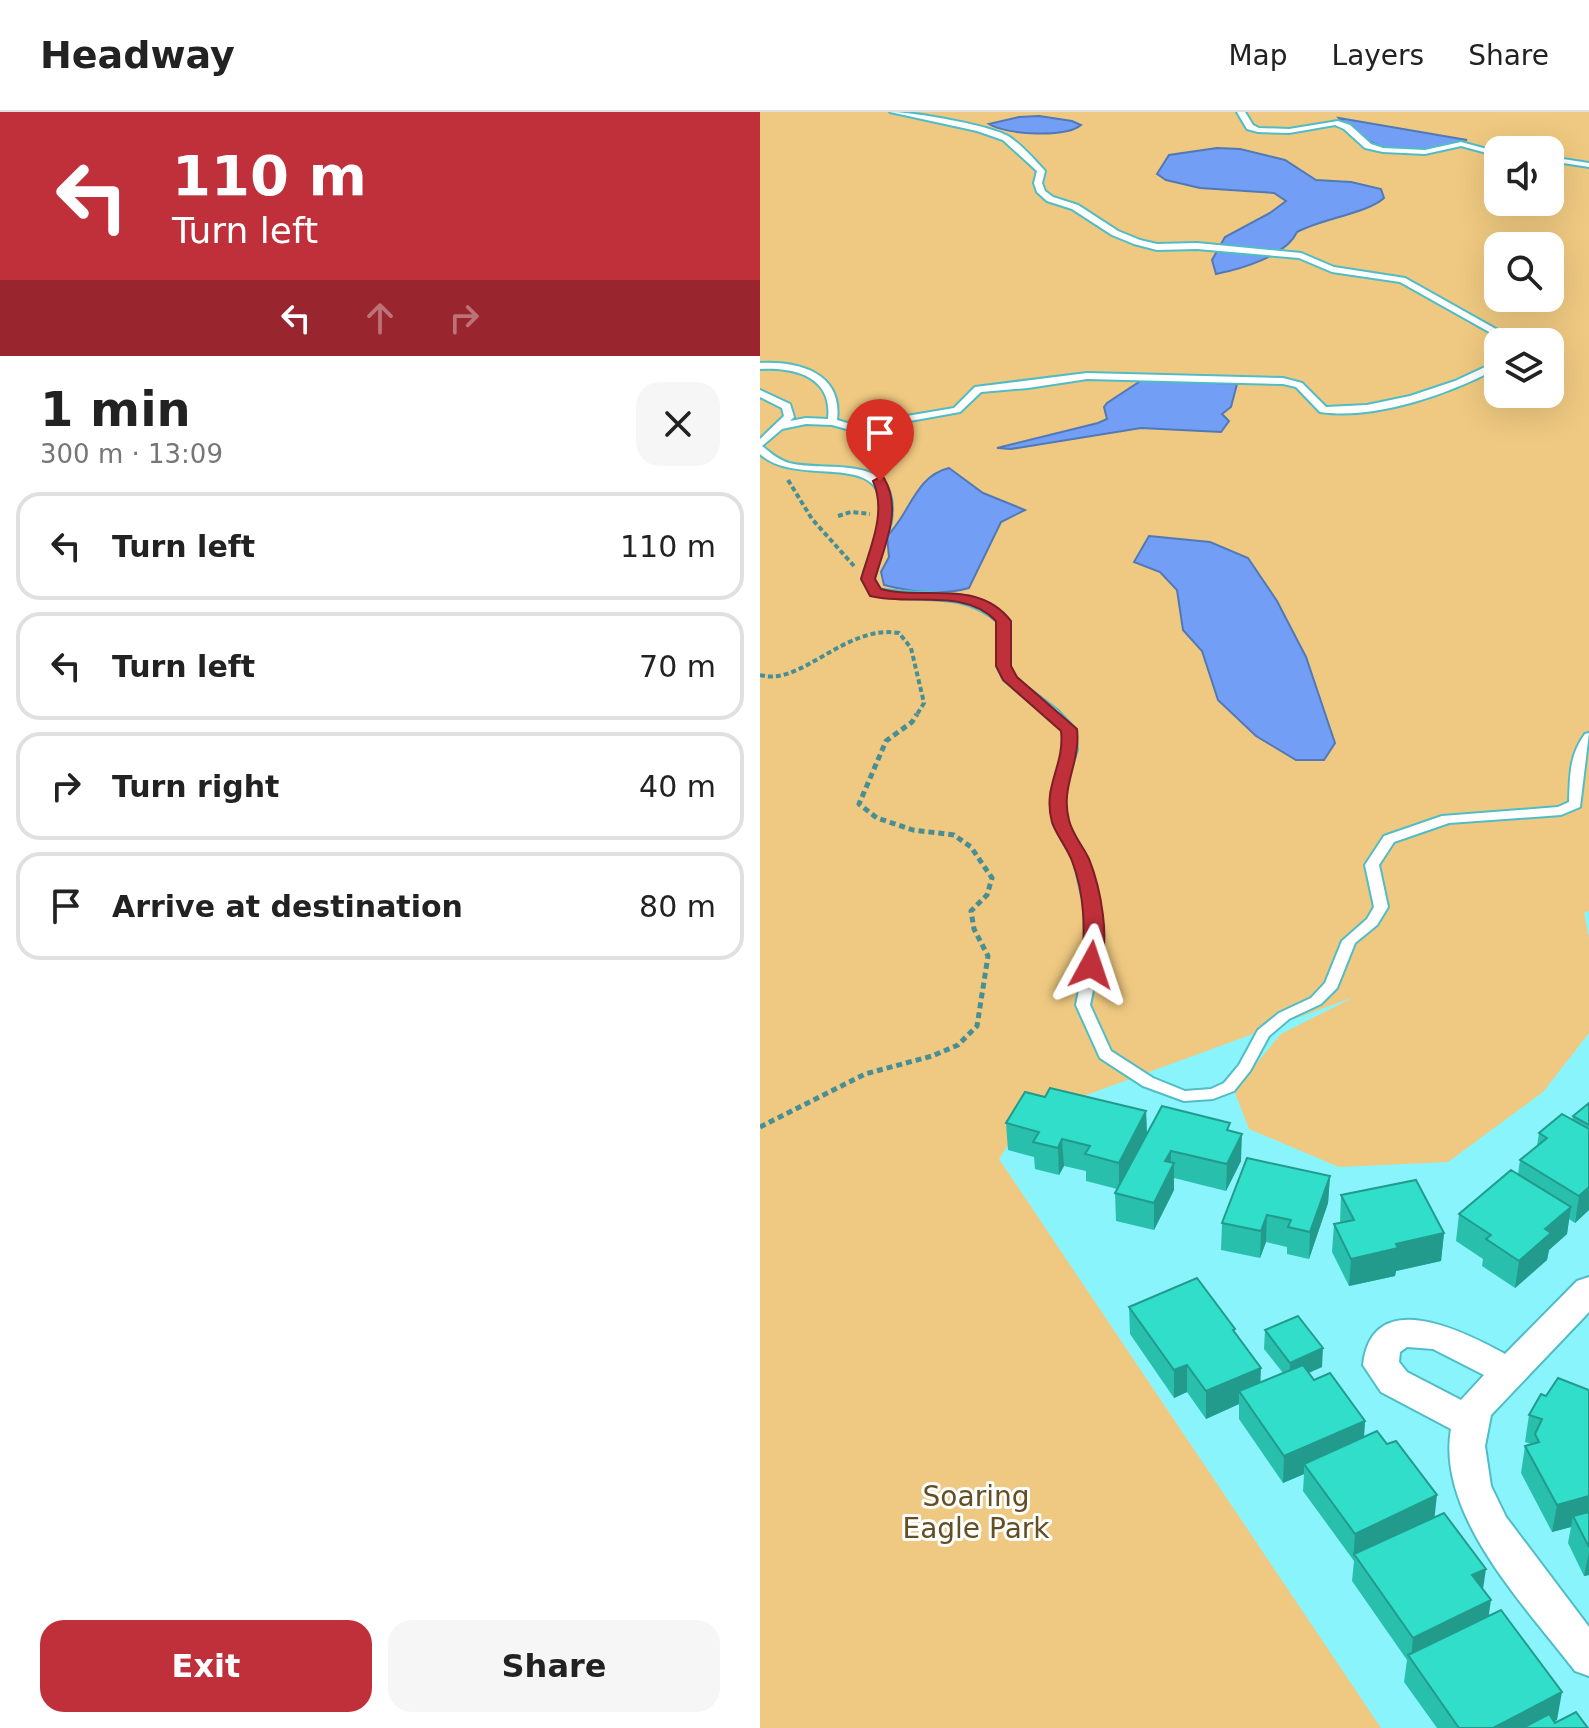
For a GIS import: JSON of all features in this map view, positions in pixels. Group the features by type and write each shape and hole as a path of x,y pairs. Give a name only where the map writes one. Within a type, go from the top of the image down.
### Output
{"street":[{"path":"1589,1290 1475,1408 1466,1455 1472,1487 1496,1534 1589,1658"},
{"path":"1470,1422 1394,1382 1381,1365 1383,1346 1401,1333 1426,1331 1509,1372"}],"lane":[{"path":"894,112 979,129 1006,138 1041,171 1038,183 1041,192 1050,199 1075,207 1115,233 1137,242 1157,247 1197,246 1301,256 1332,269 1402,280 1489,328"},
{"path":"1241,112 1250,127 1258,130 1289,131 1335,123 1347,127 1368,146 1383,150 1425,152 1461,144 1484,150"},
{"path":"1564,161 1589,165"},
{"path":"760,366 802,370 822,384 832,397 832,422"},
{"path":"780,426 806,421 832,422 854,428 888,424 957,410 978,389 1087,376 1283,381 1299,385 1323,410 1342,411 1383,405 1455,385 1484,371"},
{"path":"760,393 787,406 789,417 760,446 765,458 787,467 863,472 880,481 887,496 887,513 868,579 875,592 892,597 959,596 980,602 1004,621 1003,666 1010,680 1069,729 1071,750 1057,793 1060,823 1081,861 1095,922 1083,1005 1105,1054 1148,1082 1184,1096 1213,1094 1229,1087 1245,1067 1263,1033 1284,1016 1316,1001 1332,985 1349,941 1372,922 1381,907 1372,865 1389,839 1447,819 1561,811 1575,804 1575,768 1579,749 1589,737"}],"path":[{"path":"787,467 788,482 812,519 868,579"},
{"path":"838,516 851,512 887,513"},
{"path":"760,675 783,677 868,633 888,629 903,635 910,643 915,677 924,703 912,722 886,741 859,804 877,818 913,830 954,835 971,847 992,878 987,895 971,911 974,929 988,956 977,1026 958,1045 932,1056 865,1074 760,1127"}],"green space":[{"name":"Soaring Eagle Park","path":"760,112 1589,112 1589,911 1584,913 1589,938 1589,1033 1543,1092 1448,1162 1339,1167 1249,1129 1234,1090 1281,1034 1354,997 1026,1117 999,1159 1381,1728 760,1728"}],"water":[{"path":"1039,116 1081,125 1063,132 1036,134 1008,131 989,124 1019,117"},
{"path":"1339,118 1467,140 1417,152 1392,150 1359,135"},
{"path":"1217,148 1240,149 1285,160 1316,180 1351,182 1381,189 1384,198 1367,208 1297,232 1283,248 1262,260 1216,274 1212,260 1225,237 1286,201 1274,193 1200,188 1166,180 1157,174 1169,155"},
{"path":"1142,380 1237,384 1231,407 1222,414 1229,421 1221,432 1141,428 1011,449 997,448 1107,419 1104,407 1107,403"},
{"path":"949,468 983,493 1025,510 1001,522 969,588 926,592 884,585 881,572 889,557 887,536 928,479"},
{"path":"1149,536 1210,542 1248,558 1277,601 1306,657 1335,743 1324,760 1296,760 1256,736 1218,700 1202,651 1183,630 1177,590 1160,572 1134,562"}],"building":[{"path":"1050,1088 1146,1111 1119,1163 1085,1154 1090,1146 1062,1139 1058,1148 1033,1142 1039,1132 1006,1123 1025,1092 1045,1097"},
{"path":"1589,1103 1589,1125 1573,1116"},
{"path":"1162,1106 1230,1123 1227,1130 1242,1134 1227,1164 1171,1151 1165,1161 1174,1163 1154,1203 1115,1193"},
{"path":"1562,1114 1589,1129 1589,1187 1579,1196 1520,1160 1547,1138 1539,1133"},
{"path":"1247,1158 1330,1176 1310,1232 1288,1227 1291,1220 1267,1215 1261,1231 1222,1223"},
{"path":"1511,1170 1571,1207 1545,1229 1551,1233 1519,1261 1486,1239 1491,1235 1459,1214"},
{"path":"1416,1180 1444,1233 1351,1259 1334,1224 1354,1220 1341,1195"},
{"path":"1197,1278 1261,1368 1206,1391 1187,1365 1174,1370 1129,1307"},
{"path":"1298,1316 1323,1348 1290,1363 1265,1330"},
{"path":"1303,1365 1314,1380 1330,1373 1365,1421 1284,1456 1239,1391"},
{"path":"1558,1378 1589,1390 1589,1496 1557,1505 1525,1446 1539,1442 1535,1434 1542,1419 1529,1415 1541,1394 1546,1396"},
{"path":"1377,1431 1387,1444 1396,1441 1437,1495 1355,1534 1304,1464"},
{"path":"1589,1512 1589,1547 1573,1516"},
{"path":"1444,1513 1486,1569 1472,1575 1491,1600 1413,1638 1354,1554"},
{"path":"1501,1610 1562,1692 1493,1728 1459,1728 1408,1655"},
{"path":"1576,1712 1588,1728 1523,1728 1549,1714 1555,1723"}],"route":[{"path":"880,481 887,496 887,513 868,579 875,592 892,597 959,596 993,609 1004,621 1003,666 1010,680 1069,729 1071,750 1057,793 1060,823 1081,861 1095,922 1091,965"}]}
